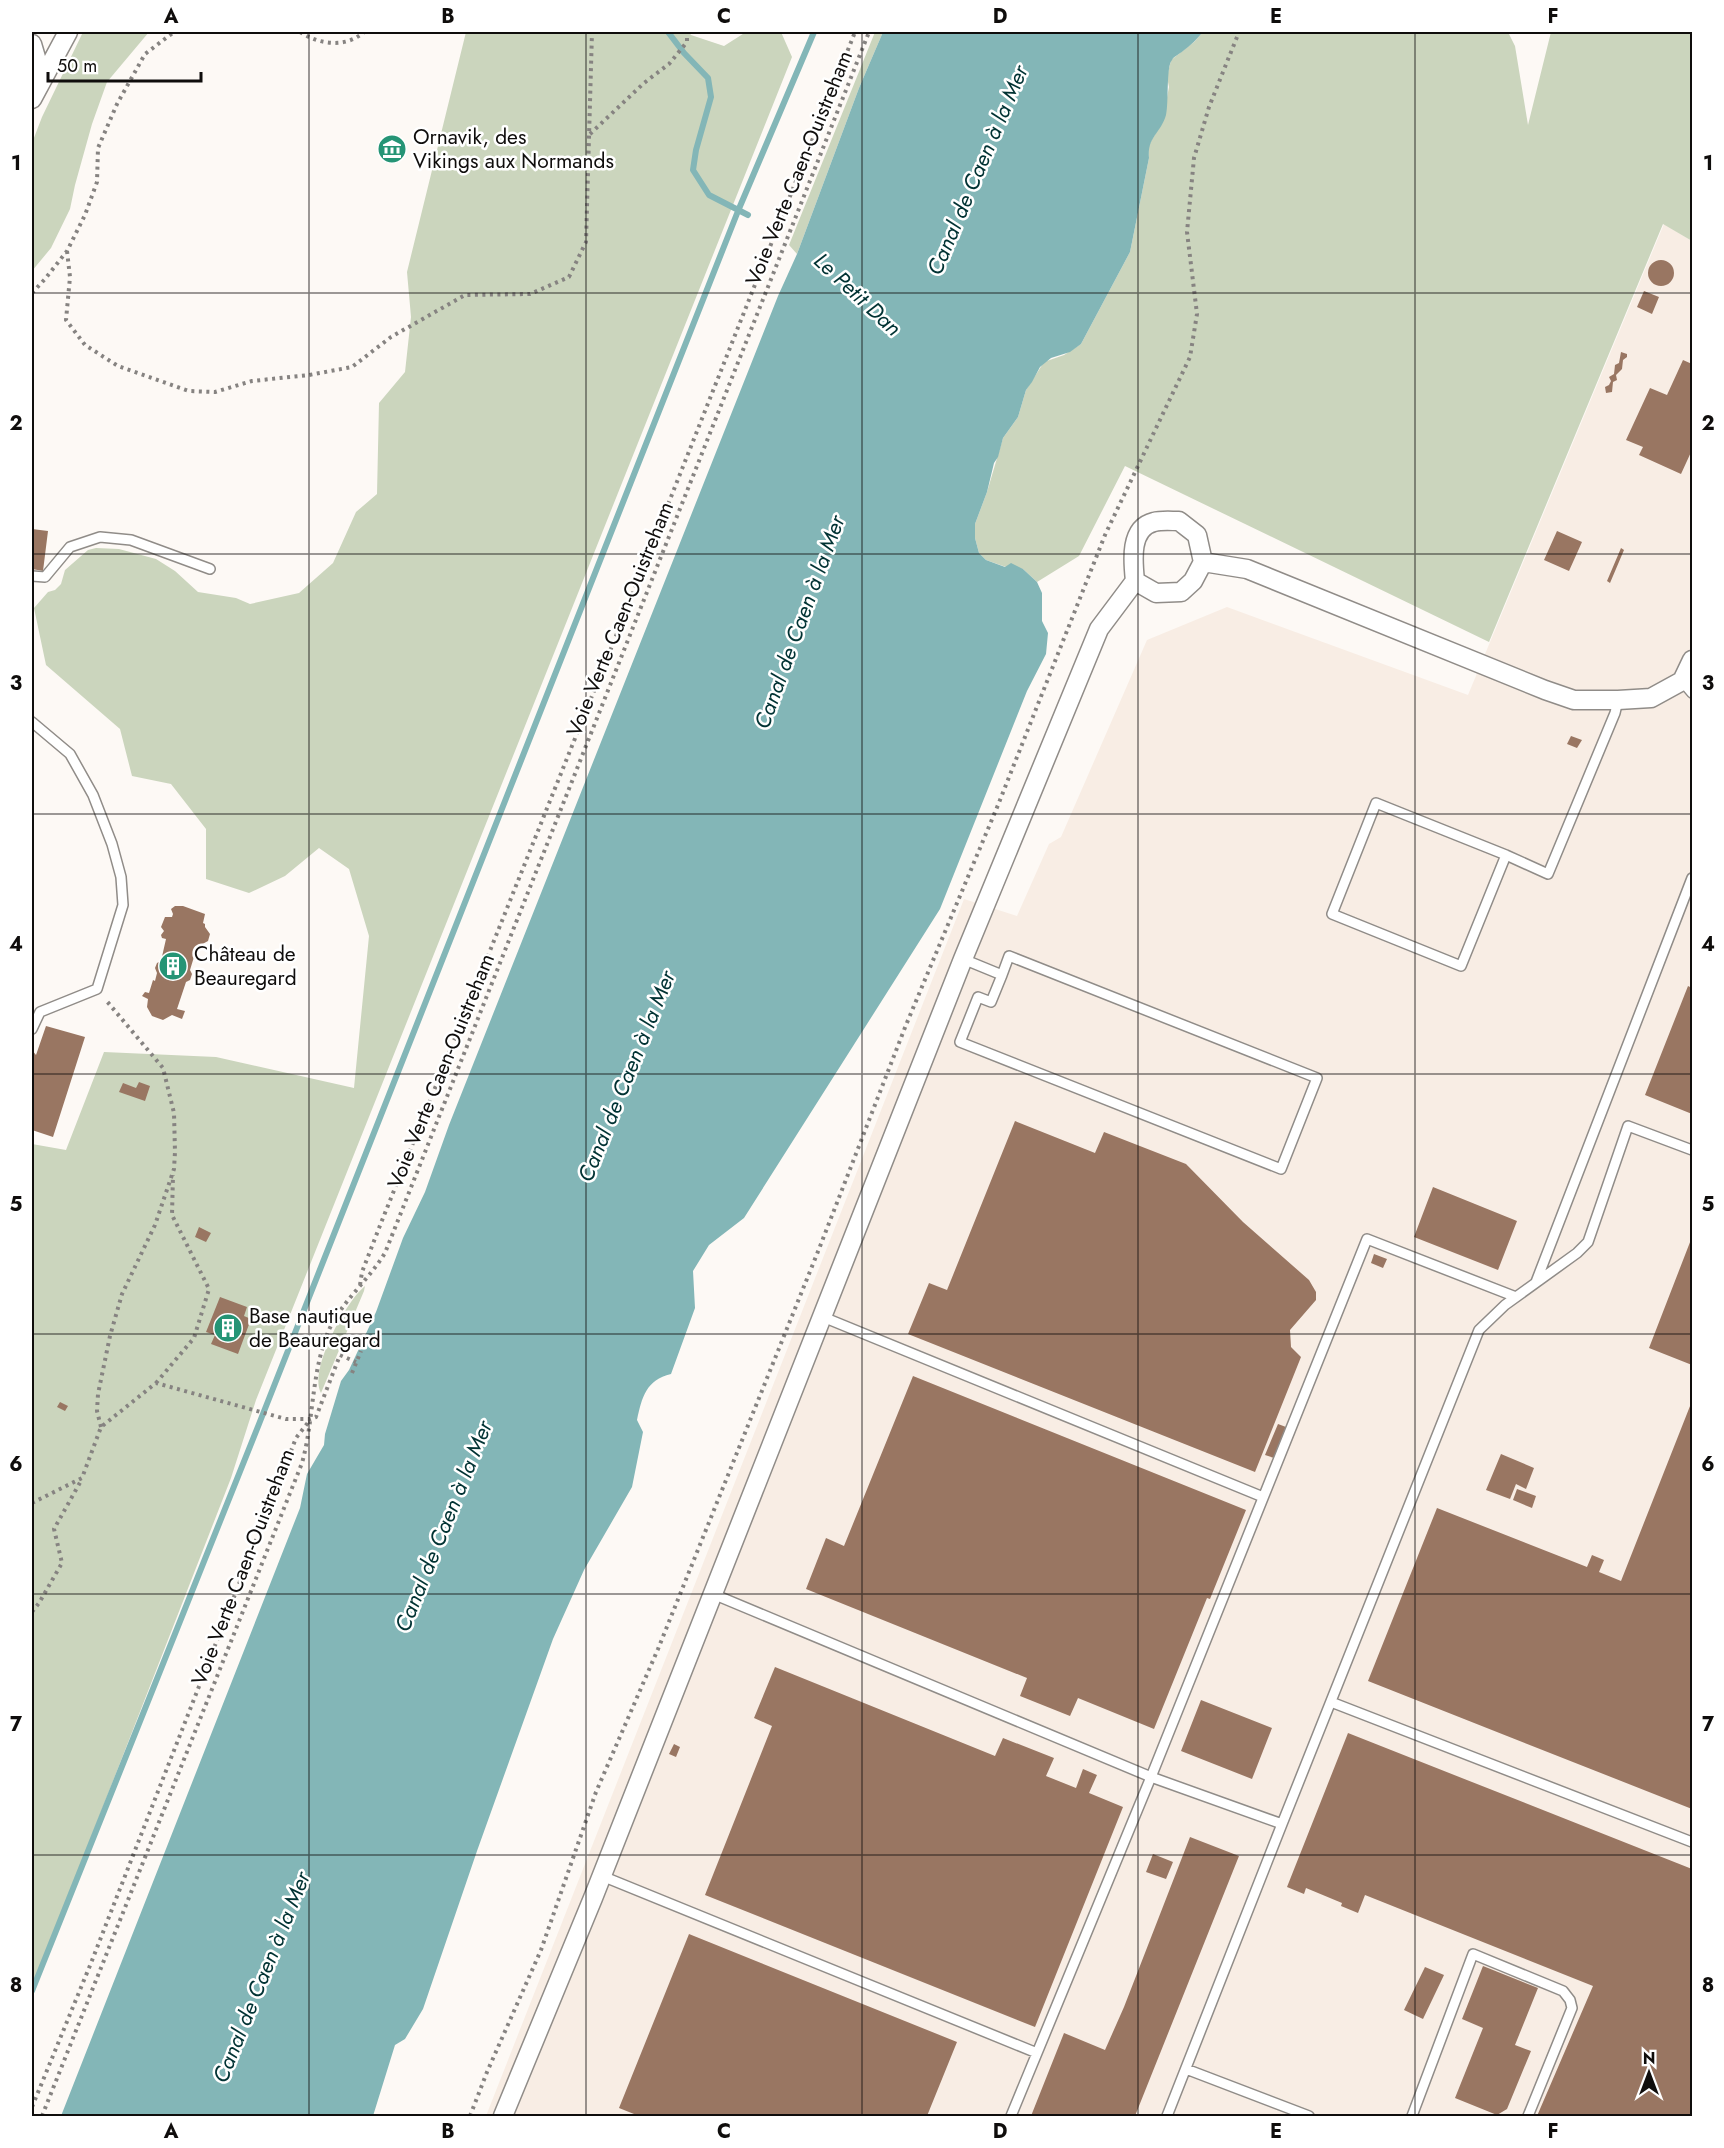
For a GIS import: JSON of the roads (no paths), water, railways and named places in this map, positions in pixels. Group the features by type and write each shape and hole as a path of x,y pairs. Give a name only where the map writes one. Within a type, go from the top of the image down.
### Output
{"street":[{"path":"32,99 68,32"},
{"path":"32,44 42,78"},
{"path":"503,2116 602,1876 963,959 1099,629 1135,581 1132,555 1140,530 1154,522 1179,521 1197,535 1203,562 1193,581 1181,592 1156,593 1135,581"},
{"path":"1203,562 1247,569 1574,700 1651,698 1687,687 1692,660"}],"lane":[{"path":"32,576 45,577 70,548 100,537 130,540 210,569"},
{"path":"1506,855 1461,966 1332,914 1376,803 1506,855 1548,874 1615,714 1618,700"},
{"path":"32,722 70,754 93,795 112,843 121,877 123,905 96,989 40,1012 32,1029"},
{"path":"1536,1282 1692,878"},
{"path":"1009,956 1317,1078 1281,1169 960,1042 978,997 991,1002 1002,975 1009,956"},
{"path":"963,959 1002,975"},
{"path":"1167,2116 1479,1330 1495,1313 1577,1253 1588,1242 1628,1126 1692,1150"},
{"path":"1011,2116 1151,1777 1367,1239 1516,1297"},
{"path":"823,1317 1263,1497"},
{"path":"713,1594 1151,1777 1282,1824"},
{"path":"1331,1702 1692,1842"},
{"path":"602,1876 1037,2053"},
{"path":"1412,2116 1473,1954 1563,1991 1570,2000 1572,2008 1528,2116"},
{"path":"1186,2069 1309,2116"}],"water":[{"name":"Canal de Caen à la Mer","path":"883,32 1203,32 1174,57 1170,64 1166,115 1150,145 1130,252 1081,344 1070,352 1051,358 1040,367 1026,390 1018,417 1003,438 975,524 975,538 979,553 986,560 1005,567 1011,563 1023,569 1037,582 1042,593 1042,621 1048,633 1046,654 1027,691 940,909 744,1218 709,1245 693,1271 695,1308 671,1374 656,1380 651,1385 641,1404 637,1420 643,1432 632,1487 584,1570 553,1639 423,2009 405,2039 395,2045 373,2116 61,2116 300,1508 307,1474 324,1445 325,1434 341,1381 349,1370 376,1312 403,1238 425,1192 449,1125 778,296 797,254 859,88"}],"waterway":[{"name":"Le Petit Dan","path":"668,32 708,78 711,97 696,150 693,170 709,195 748,215"},
{"path":"32,1991 259,1424 738,211 814,32"}],"place":[{"name":"Ornavik, des Vikings aux Normands","path":"392,149"},
{"name":"Château de Beauregard","path":"173,966"},
{"name":"Base nautique de Beauregard","path":"228,1328"}]}
